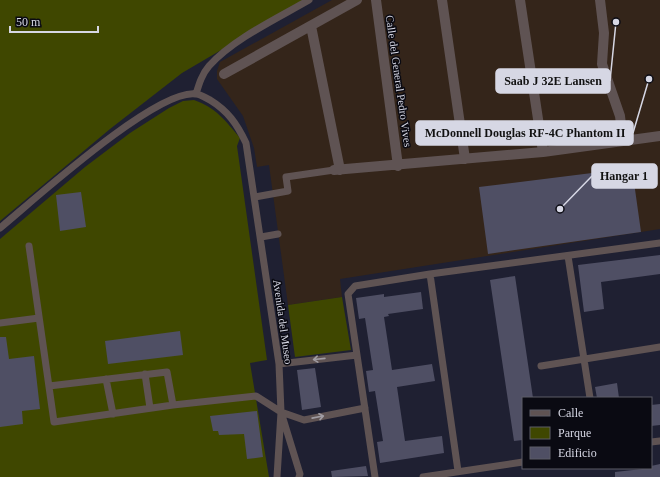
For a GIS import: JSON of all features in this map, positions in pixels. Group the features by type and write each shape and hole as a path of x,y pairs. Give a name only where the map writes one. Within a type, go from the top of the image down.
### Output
{"street":[{"path":"224,74 357,0"},
{"name":"Calle del General Pedro Vives","path":"376,0 398,166"},
{"path":"442,0 465,160"},
{"path":"520,0 543,152"},
{"path":"600,0 604,33 602,64 620,116 623,141"},
{"path":"311,26 337,170 398,166 543,152 660,136"}],"lane":[{"path":"0,228 113,135 159,105 181,95 196,94 201,78 208,66 225,52 266,24 309,0"},
{"name":"Avenida del Museo","path":"196,94 224,109 236,122 246,143 261,237 278,364 280,412 300,474 299,477"},
{"path":"254,197 288,191 286,177 337,170"},
{"path":"261,237 278,234"},
{"path":"375,477 348,294 355,286 430,274 660,243"},
{"path":"29,246 54,422 173,405 256,396 280,412 304,420 365,408"},
{"path":"568,256 590,397"},
{"path":"430,274 458,471"},
{"path":"0,323 39,318"},
{"path":"540,366 660,347"},
{"path":"278,364 357,355"},
{"path":"49,386 167,372 173,405"},
{"path":"145,374 150,408"},
{"path":"106,379 113,414"},
{"path":"277,477 280,412"},
{"path":"423,477 522,462"}],"shaded area":[{"path":"332,0 660,0 660,229 340,279 342,297 288,305 269,165 257,167 254,148 243,116 217,79 217,71 220,62"}],"green space":[{"path":"0,0 306,0 182,73 110,129 0,221"},
{"path":"194,100 208,106 225,120 240,138 237,146 267,360 250,363 269,477 0,477 0,239 85,167 130,133 169,108 183,101"},
{"path":"342,297 351,350 295,357 288,305"}],"building":[{"path":"632,168 641,232 488,254 479,187"},
{"path":"81,192 86,227 60,231 56,195"},
{"path":"660,255 660,274 601,282 604,309 584,312 578,265"},
{"path":"515,276 533,397 522,397 522,440 514,441 490,280"},
{"path":"421,292 423,309 388,314 389,316 384,317 392,370 432,364 435,381 397,387 405,441 442,436 444,453 380,463 377,442 383,441 375,391 369,392 366,371 373,370 365,318 359,319 356,298 384,294 384,297"},
{"path":"180,331 183,355 108,364 105,341"},
{"path":"0,337 6,337 9,359 34,356 40,409 22,411 23,424 0,427"},
{"path":"315,368 321,407 302,410 297,370"},
{"path":"617,383 619,397 597,397 595,387"},
{"path":"660,404 660,425 652,426 652,405"},
{"path":"257,411 263,457 247,459 244,434 219,435 218,431 213,431 210,416"},
{"path":"660,464 660,477 615,477 615,472 652,469 652,466"},
{"path":"366,466 368,476 332,477 331,471"}],"place":[{"name":"Saab J 32E Lansen","path":"616,22"},
{"name":"McDonnell Douglas RF-4C Phantom II","path":"649,79"},
{"name":"Hangar 1","path":"560,209"}]}
